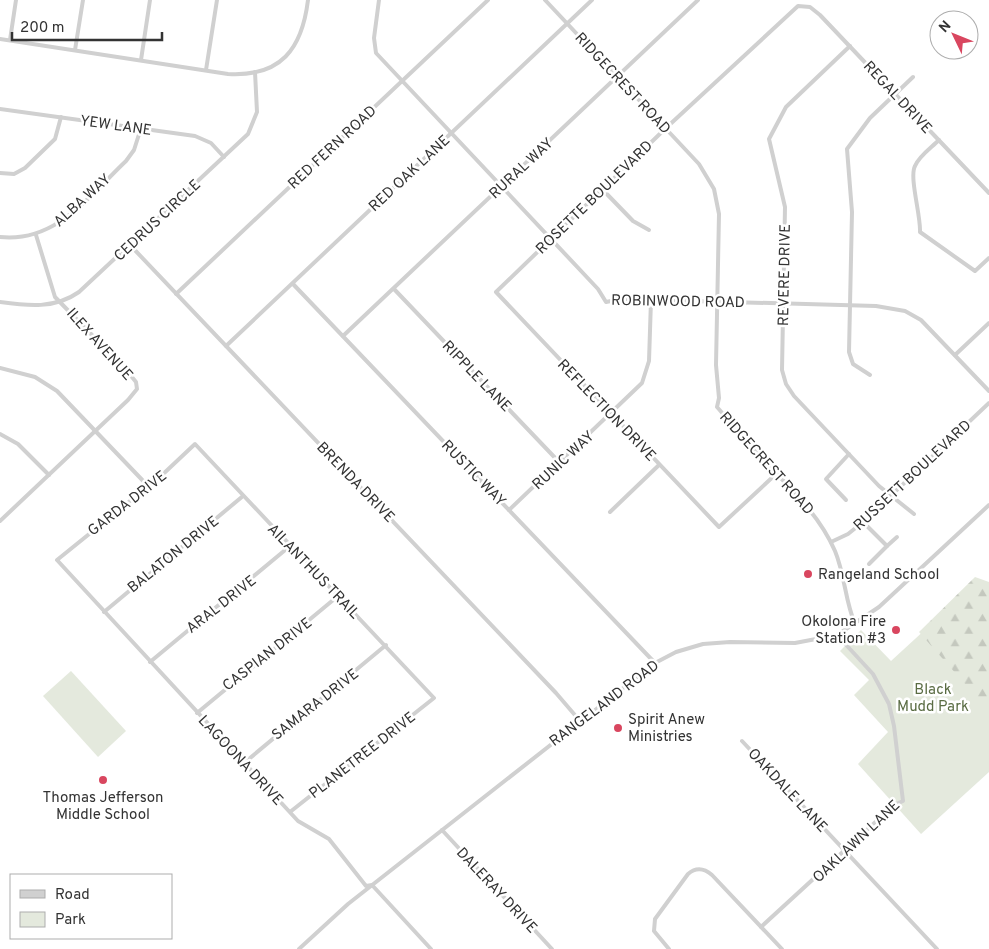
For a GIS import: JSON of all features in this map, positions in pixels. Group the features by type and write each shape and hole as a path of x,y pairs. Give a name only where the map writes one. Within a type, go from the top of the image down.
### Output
{"street":[{"path":"10,40 16,0"},
{"path":"75,50 83,0"},
{"path":"141,60 150,0"},
{"path":"206,70 217,0"},
{"path":"0,39 236,74 255,72 279,62 295,45 305,24 308,0"},
{"name":"ROBINWOOD ROAD","path":"379,0 374,50 598,289 606,302 621,299 850,305 892,308 911,313 921,320 989,391"},
{"name":"RED FERN ROAD","path":"176,294 488,0"},
{"name":"RIDGECREST ROAD","path":"545,0 703,169 716,196 719,214 716,365 719,398 717,407 726,415 743,439 815,516 831,542 844,575 855,624"},
{"name":"RED OAK LANE","path":"226,346 592,0"},
{"name":"RURAL WAY","path":"343,336 698,0"},
{"name":"REGAL DRIVE","path":"804,5 820,15 989,193"},
{"name":"ROSETTE BOULEVARD","path":"496,292 550,238 788,13 798,6 804,5"},
{"name":"REVERE DRIVE","path":"850,46 786,108 770,134 770,142 785,206 782,364 786,384 794,396 889,496 914,514"},
{"name":"CEDRUS CIRCLE","path":"0,302 40,306 61,302 79,292 130,246 248,134 254,122 257,97 255,72"},
{"path":"870,375 857,368 849,356 852,212 847,148 870,118 913,77"},
{"name":"YEW LANE","path":"0,109 200,137 212,143 224,157"},
{"path":"0,173 14,174 25,168 55,140 60,117"},
{"name":"ALBA WAY","path":"0,237 17,239 36,235 55,226 126,161 134,150 141,128"},
{"path":"939,140 919,160 913,173 921,222 920,232 975,271 989,258"},
{"path":"602,189 633,221 649,230"},
{"name":"ILEX AVENUE","path":"0,521 96,431 132,396 136,389 136,382 127,371 56,297 36,235"},
{"name":"BRENDA DRIVE","path":"130,246 556,693 580,721"},
{"name":"RUSTIC WAY","path":"292,284 655,663"},
{"name":"RIPPLE LANE","path":"394,289 560,463"},
{"name":"REFLECTION DRIVE","path":"496,292 719,527 776,474"},
{"name":"RUNIC WAY","path":"509,510 635,391 646,372 651,300"},
{"path":"955,355 989,323"},
{"path":"0,368 20,372 43,381 65,399 148,486"},
{"name":"RUSSETT BOULEVARD","path":"831,542 848,534 863,522 989,403"},
{"path":"0,434 18,444 49,475"},
{"name":"GARDA DRIVE","path":"56,560 148,486 194,444"},
{"name":"AILANTHUS TRAIL","path":"194,444 386,645 434,698"},
{"path":"846,500 826,480 849,454"},
{"path":"610,512 659,465"},
{"name":"BALATON DRIVE","path":"104,612 128,589 219,518 243,496"},
{"name":"RANGELAND ROAD","path":"299,949 372,885 655,663 676,652 703,644 730,642 795,643 837,635 879,608 989,505"},
{"path":"863,522 887,546"},
{"path":"869,564 897,537"},
{"name":"ARAL DRIVE","path":"150,662 290,546"},
{"name":"LAGOONA DRIVE","path":"56,560 290,812 304,825 329,839 366,886 372,885 431,949"},
{"name":"CASPIAN DRIVE","path":"197,713 338,596"},
{"name":"OAKLAWN LANE","path":"761,927 894,805 903,801 893,718 886,697 875,678 837,635"},
{"name":"SAMARA DRIVE","path":"244,763 386,645"},
{"name":"PLANETREE DRIVE","path":"290,812 434,698"},
{"name":"OAKDALE LANE","path":"742,741 937,949"},
{"name":"DALERAY DRIVE","path":"442,830 552,949"},
{"path":"669,949 654,931 655,919 688,874 698,869 706,870 712,875 782,949"}],"green space":[{"path":"975,577 989,582 989,711 919,632"},
{"name":"Black Mudd Park","path":"976,583 989,598 989,772 921,834 858,764 888,732 854,695 869,680 840,651 861,630 891,661"},
{"path":"71,671 126,731 98,757 43,696"}],"place":[{"name":"Rangeland School","path":"808,574"},
{"name":"Okolona Fire Station #3","path":"896,630"},
{"name":"Spirit Anew Ministries","path":"618,728"},
{"name":"Thomas Jefferson Middle School","path":"103,780"}]}
